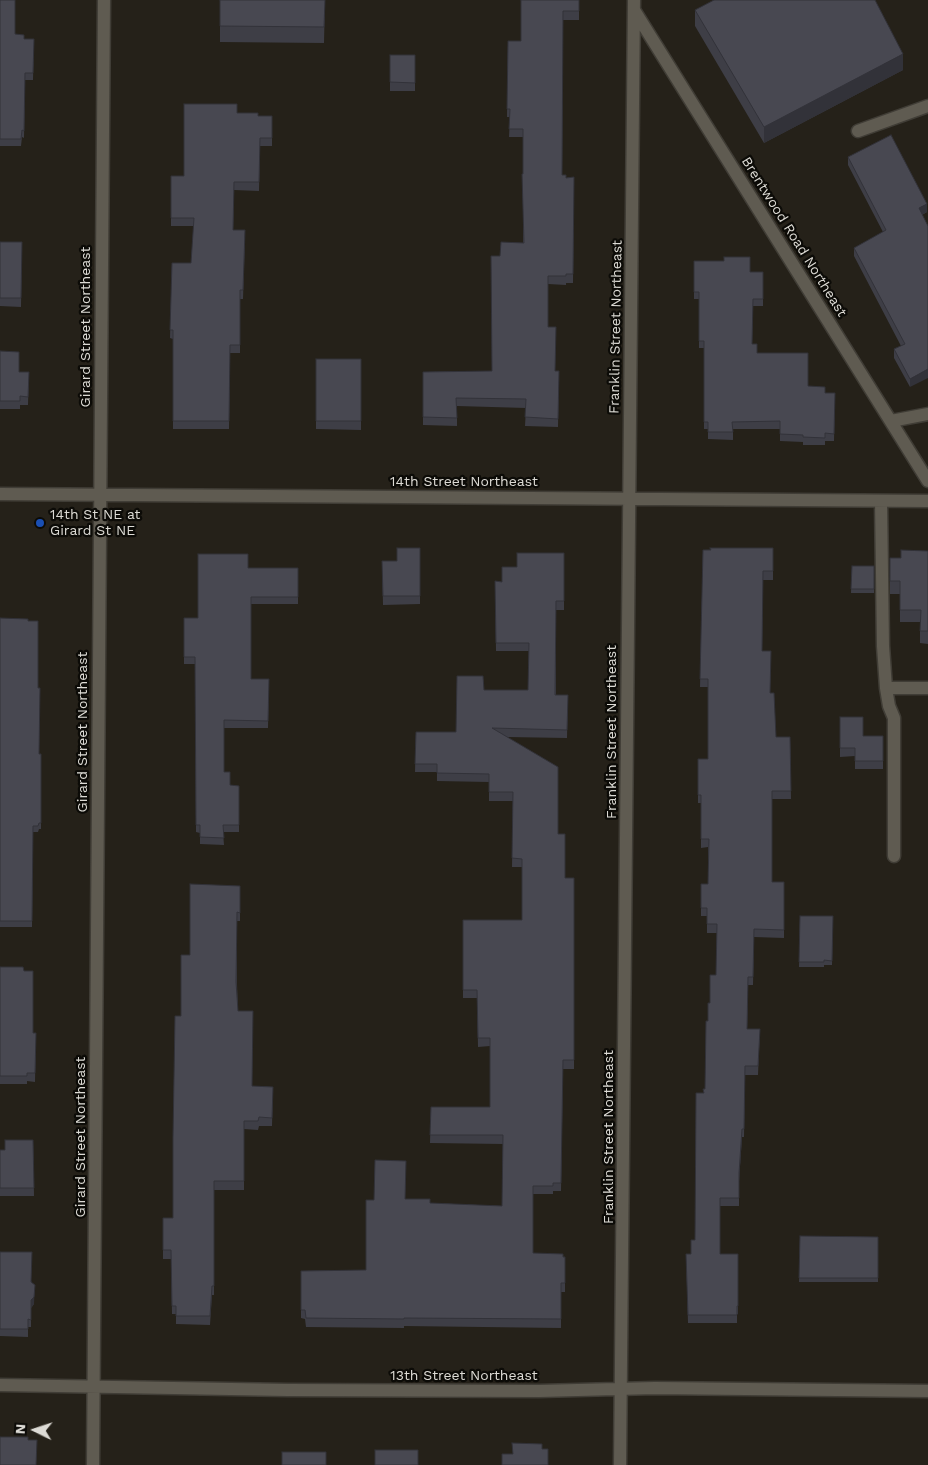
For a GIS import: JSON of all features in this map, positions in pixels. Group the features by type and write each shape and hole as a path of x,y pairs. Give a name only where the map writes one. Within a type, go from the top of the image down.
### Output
{"street":[{"name":"Girard Street Northeast","path":"93,1465 104,0"},
{"name":"Brentwood Road Northeast","path":"634,5 928,481"},
{"name":"Franklin Street Northeast","path":"620,1465 634,5"},
{"path":"858,130 928,106"},
{"path":"891,422 928,414"},
{"name":"14th Street Northeast","path":"0,494 928,501"},
{"path":"881,501 883,646 886,688 889,706 894,718 894,856"},
{"path":"886,688 928,688"},
{"name":"13th Street Northeast","path":"0,1385 530,1391 621,1388 928,1391"}],"building":[{"path":"0,0 15,0 15,34 24,35 24,39 34,39 33,73 25,73 24,131 22,130 21,139 0,139"},
{"path":"220,0 325,0 324,27 220,26"},
{"path":"521,0 579,0 579,11 563,11 562,175 566,175 566,178 574,177 573,274 548,276 548,327 556,327 555,371 559,371 558,419 525,417 526,399 456,398 457,418 423,417 423,372 492,371 491,256 500,256 501,242 524,243 523,129 509,129 510,109 507,109 508,41 521,41"},
{"path":"714,0 875,0 903,54 764,127 695,10"},
{"path":"390,55 415,55 415,83 390,82"},
{"path":"184,104 237,104 237,113 258,113 258,116 272,116 272,138 260,138 259,182 234,182 233,230 245,230 243,290 240,290 240,345 230,345 229,421 173,421 173,330 170,330 172,263 191,263 194,218 171,218 171,176 184,176"},
{"path":"891,135 927,204 919,208 928,226 928,369 910,379 894,349 905,344 854,248 886,230 848,157"},
{"path":"0,242 22,242 21,298 0,298"},
{"path":"724,257 750,257 750,272 763,272 763,299 753,299 752,344 757,344 757,353 808,353 808,386 825,387 825,393 835,393 834,434 825,433 825,438 780,434 780,421 732,422 733,432 708,432 708,422 704,422 704,341 699,341 699,292 694,292 694,261 724,261"},
{"path":"0,351 19,352 19,372 29,372 28,397 20,396 20,401 0,401"},
{"path":"316,359 361,359 361,421 316,421"},
{"path":"397,548 420,548 420,596 383,596 382,561 397,561"},
{"path":"710,548 773,548 773,571 763,571 762,651 771,651 770,693 774,693 776,737 790,737 791,791 772,791 772,882 784,882 784,930 754,929 753,977 748,977 747,1029 760,1029 758,1066 745,1066 744,1129 742,1129 739,1198 720,1198 720,1254 738,1254 737,1315 688,1315 686,1254 691,1254 691,1240 695,1240 696,1093 704,1093 703,1089 705,1089 706,1021 708,1021 708,1003 710,1003 710,975 716,975 717,924 707,924 707,908 701,908 701,884 708,884 709,839 701,839 701,795 698,795 698,759 708,759 708,679 700,679 703,550 711,550"},
{"path":"901,550 928,551 928,631 920,631 921,610 900,610 900,581 890,581 890,558 901,558"},
{"path":"517,553 564,553 564,601 556,601 555,695 568,695 567,730 492,728 558,767 558,834 565,834 565,878 574,878 574,1060 563,1060 561,1183 553,1183 553,1186 533,1186 533,1253 563,1254 563,1257 565,1257 565,1283 561,1283 561,1319 306,1318 305,1310 301,1310 301,1271 366,1270 366,1200 374,1200 375,1160 406,1161 405,1199 430,1199 430,1203 502,1206 503,1135 430,1135 431,1107 490,1107 490,1038 478,1038 477,990 463,990 463,920 522,920 522,859 512,858 513,792 489,792 489,774 437,773 437,764 415,764 416,732 456,732 457,676 483,676 484,690 528,690 529,643 496,643 495,581 502,582 502,567 517,567"},
{"path":"198,554 248,554 248,568 298,568 298,597 251,597 251,679 269,679 268,721 224,720 224,772 230,772 230,785 239,786 239,825 223,825 224,838 200,837 200,825 196,825 195,657 184,657 184,618 198,618"},
{"path":"852,566 874,566 874,589 851,589"},
{"path":"0,618 38,621 41,823 38,826 33,826 32,921 0,921"},
{"path":"840,717 863,717 863,736 883,736 883,761 855,761 855,748 840,748"},
{"path":"190,884 240,886 240,913 237,912 236,982 238,1011 253,1011 252,1086 273,1087 272,1118 259,1117 258,1121 244,1121 244,1181 214,1181 214,1286 212,1286 210,1316 176,1316 176,1306 172,1306 171,1250 163,1250 163,1218 173,1218 175,1016 181,1016 181,955 190,955"},
{"path":"800,916 833,916 832,961 799,962"},
{"path":"0,967 23,967 24,971 33,971 33,1033 36,1033 35,1073 27,1073 27,1076 0,1076"},
{"path":"5,1140 33,1140 34,1188 0,1188 0,1150 5,1150"},
{"path":"800,1236 878,1237 878,1278 799,1278"},
{"path":"0,1252 32,1252 31,1282 35,1285 34,1297 31,1300 31,1320 28,1319 28,1329 0,1329"},
{"path":"0,1437 28,1437 28,1440 37,1440 36,1465 0,1465"},
{"path":"512,1443 542,1444 542,1449 548,1449 548,1465 502,1465 502,1454 513,1454"},
{"path":"375,1450 418,1450 418,1465 375,1465"},
{"path":"282,1452 326,1452 326,1465 282,1465"}],"place":[{"name":"14th St NE at Girard St NE","path":"40,523"}]}
